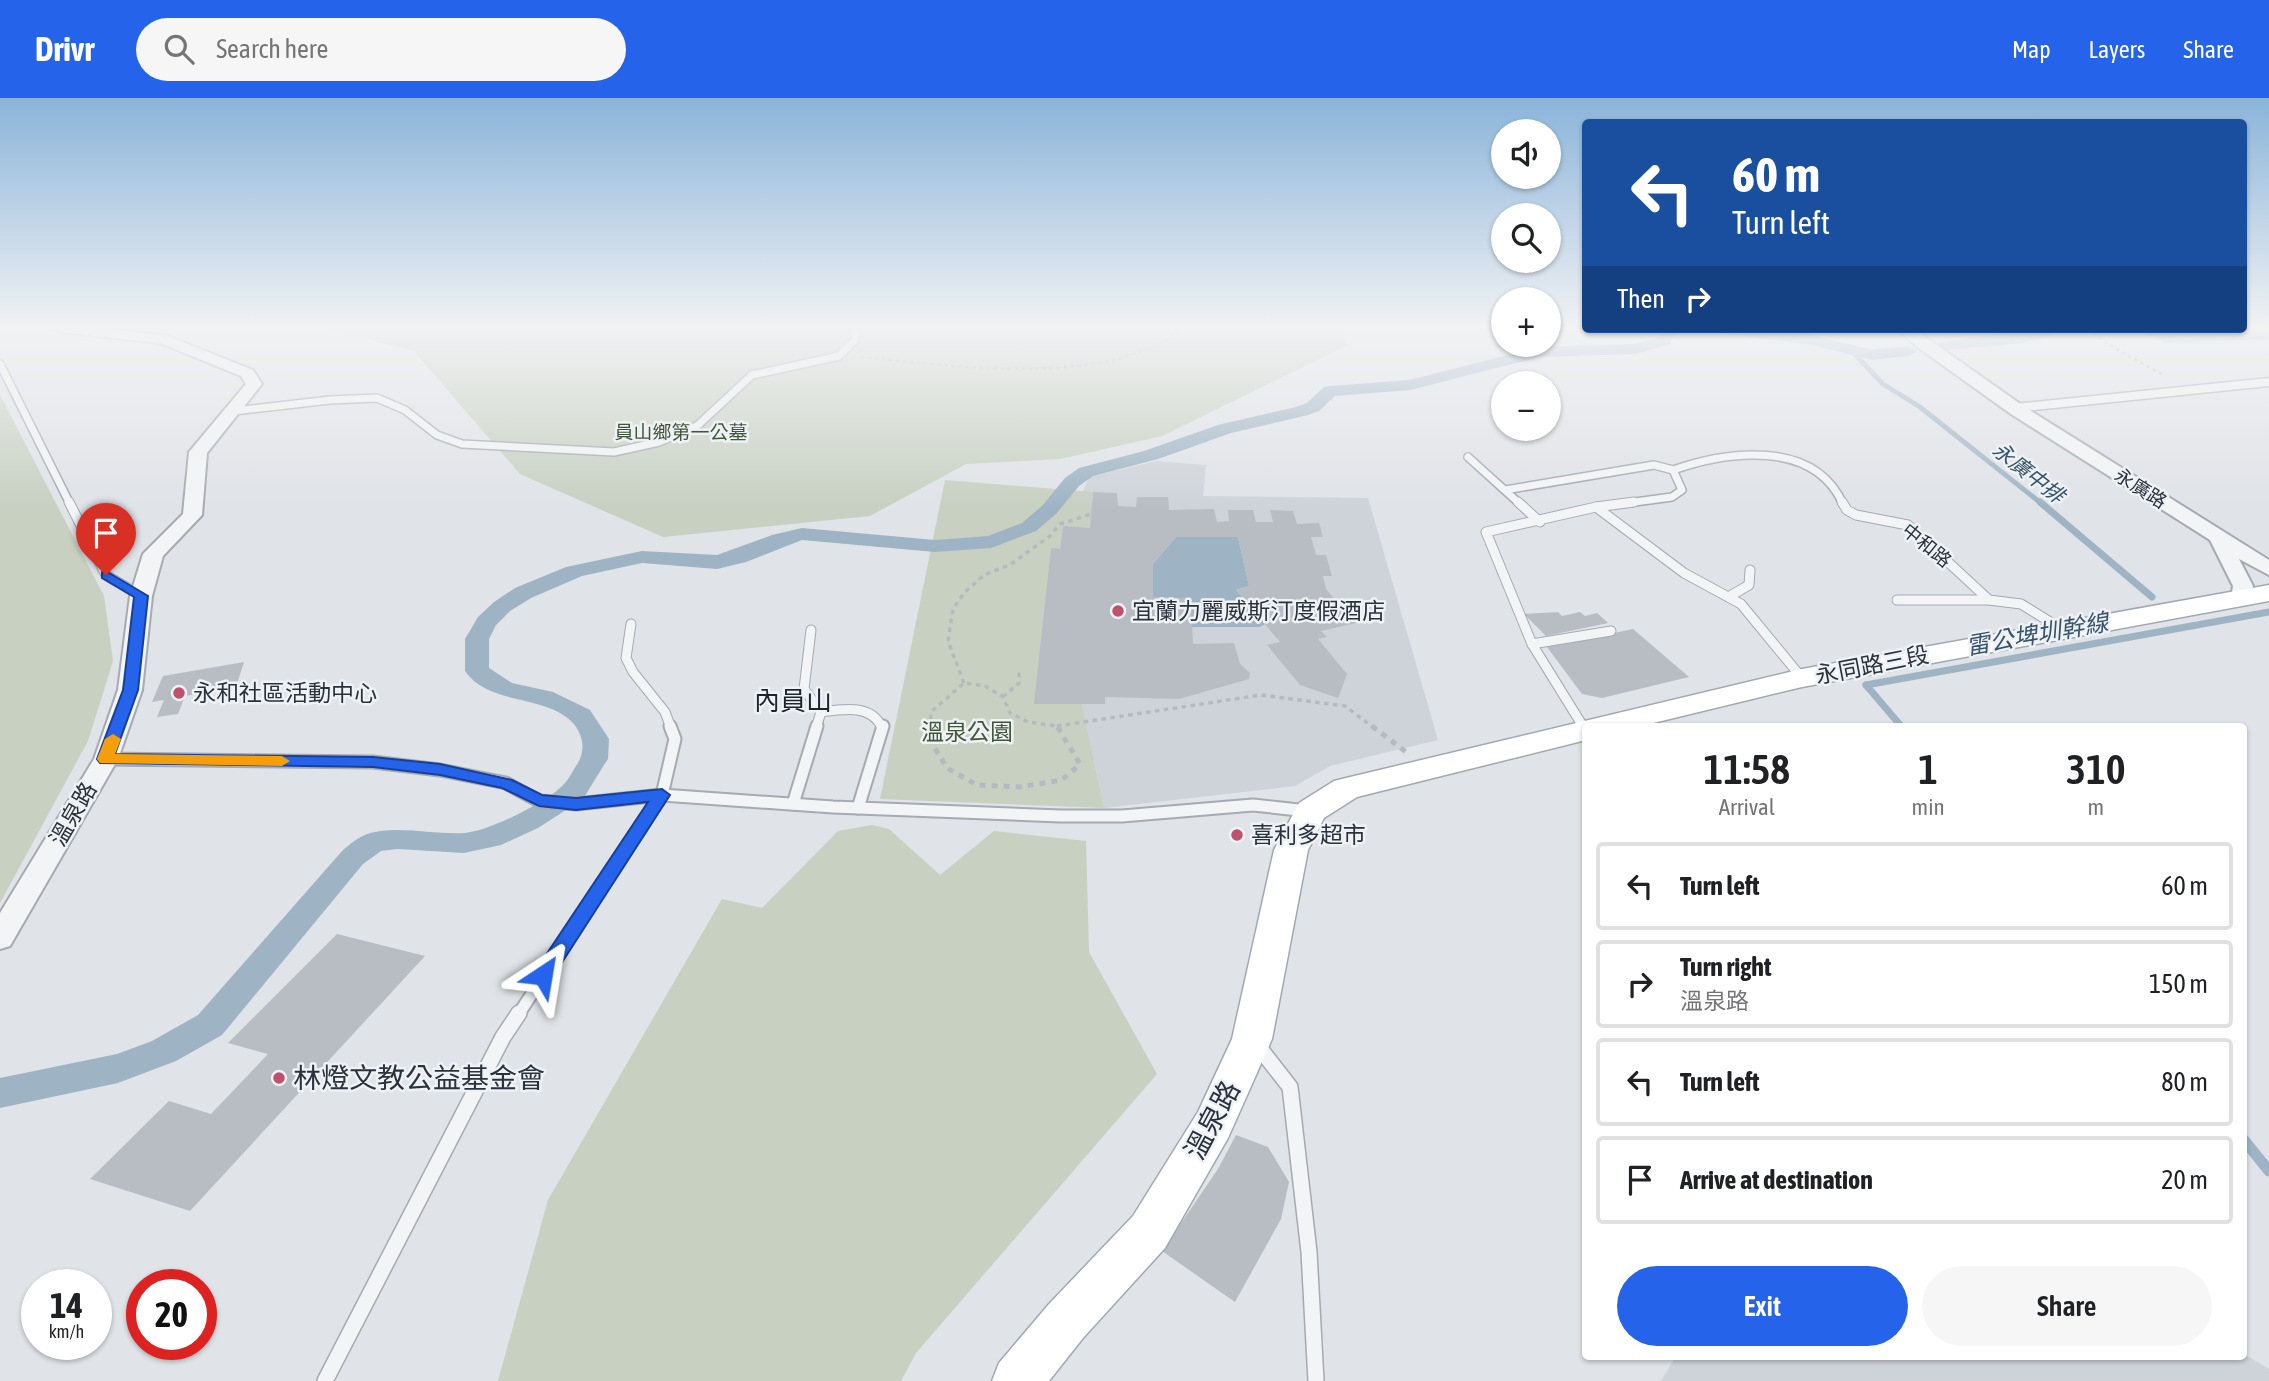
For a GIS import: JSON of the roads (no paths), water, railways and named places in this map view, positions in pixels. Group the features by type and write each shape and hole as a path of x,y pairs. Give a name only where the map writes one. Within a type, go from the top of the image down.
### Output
{"main road":[{"name":"永同路三段","path":"1614,723 1802,678 2269,593"},
{"path":"1311,811 1346,789 1582,731"},
{"name":"溫泉路","path":"1033,1371 1149,1231 1213,1125 1252,1039 1291,850 1311,811"}],"street":[{"name":"溫泉路","path":"0,939 106,759 130,690 141,596 153,554 192,515 198,452 251,388"},
{"name":"永廣路","path":"1985,388 2269,569"},
{"path":"2014,408 2211,388"},
{"path":"2218,536 2269,551"},
{"path":"2218,536 2243,586 2242,598"}],"lane":[{"path":"12,388 106,575 141,596"},
{"path":"233,411 330,400 377,398 405,410 437,435 462,444 614,452 659,442 697,425 738,388"},
{"name":"中和路","path":"1673,470 1695,461 1755,452 1793,460 1817,472 1839,489 1844,507 1850,513 1892,519 1908,525 1989,600"},
{"path":"1468,457 1540,522"},
{"path":"1505,490 1654,465 1673,470 1682,490 1672,497 1596,507 1540,522 1486,532 1532,644 1582,725"},
{"path":"1596,507 1684,573 1741,604 1802,678"},
{"path":"1730,596 1749,585 1750,570"},
{"path":"1897,600 1989,600 2021,604 2063,630"},
{"path":"325,1381 503,1037 662,795 675,738 665,712 633,672 626,658 631,624"},
{"path":"811,630 803,689 821,712"},
{"path":"1532,644 1611,631"},
{"path":"821,712 855,707 871,712 883,726 858,808"},
{"path":"793,804 821,712"},
{"path":"106,759 373,762 440,769 506,783 539,801 576,804 662,795 858,808 1060,816 1122,816 1253,805 1311,811"},
{"path":"1252,1039 1290,1087 1309,1252 1316,1381"}],"water":[{"path":"1176,537 1238,537 1249,586 1236,590 1265,624 1260,627 1192,627 1153,597 1153,564"}],"waterway":[{"path":"0,1093 118,1068 164,1051 210,1025 353,857 374,842 397,839 464,843 491,838 528,821 573,792 595,759 596,739 581,716 544,697 504,689 477,671 477,639 486,622 523,593 574,571 599,564 642,557 717,562 802,534 935,546 991,542 1029,527 1049,510 1072,482 1086,472 1151,455 1225,429 1302,411 1313,407 1330,391 1372,388"},
{"name":"永廣中排","path":"1889,388 1920,407 2042,504"},
{"name":"永廣中排","path":"2040,502 2152,597"},
{"name":"雷公埤圳幹線","path":"1898,723 1866,685 2269,612"},
{"name":"雷公埤圳幹線","path":"2247,1144 2269,1171"}],"place":[{"name":"宜蘭力麗威斯汀度假酒店","path":"1118,611"},
{"name":"永和社區活動中心","path":"179,693"},
{"name":"喜利多超市","path":"1237,835"},
{"name":"林燈文教公益基金會","path":"279,1078"}],"district":[{"name":"內員山","path":"793,701"}],"park label":[{"name":"員山鄉第一公墓","path":"681,432"},
{"name":"溫泉公園","path":"967,732"}]}
